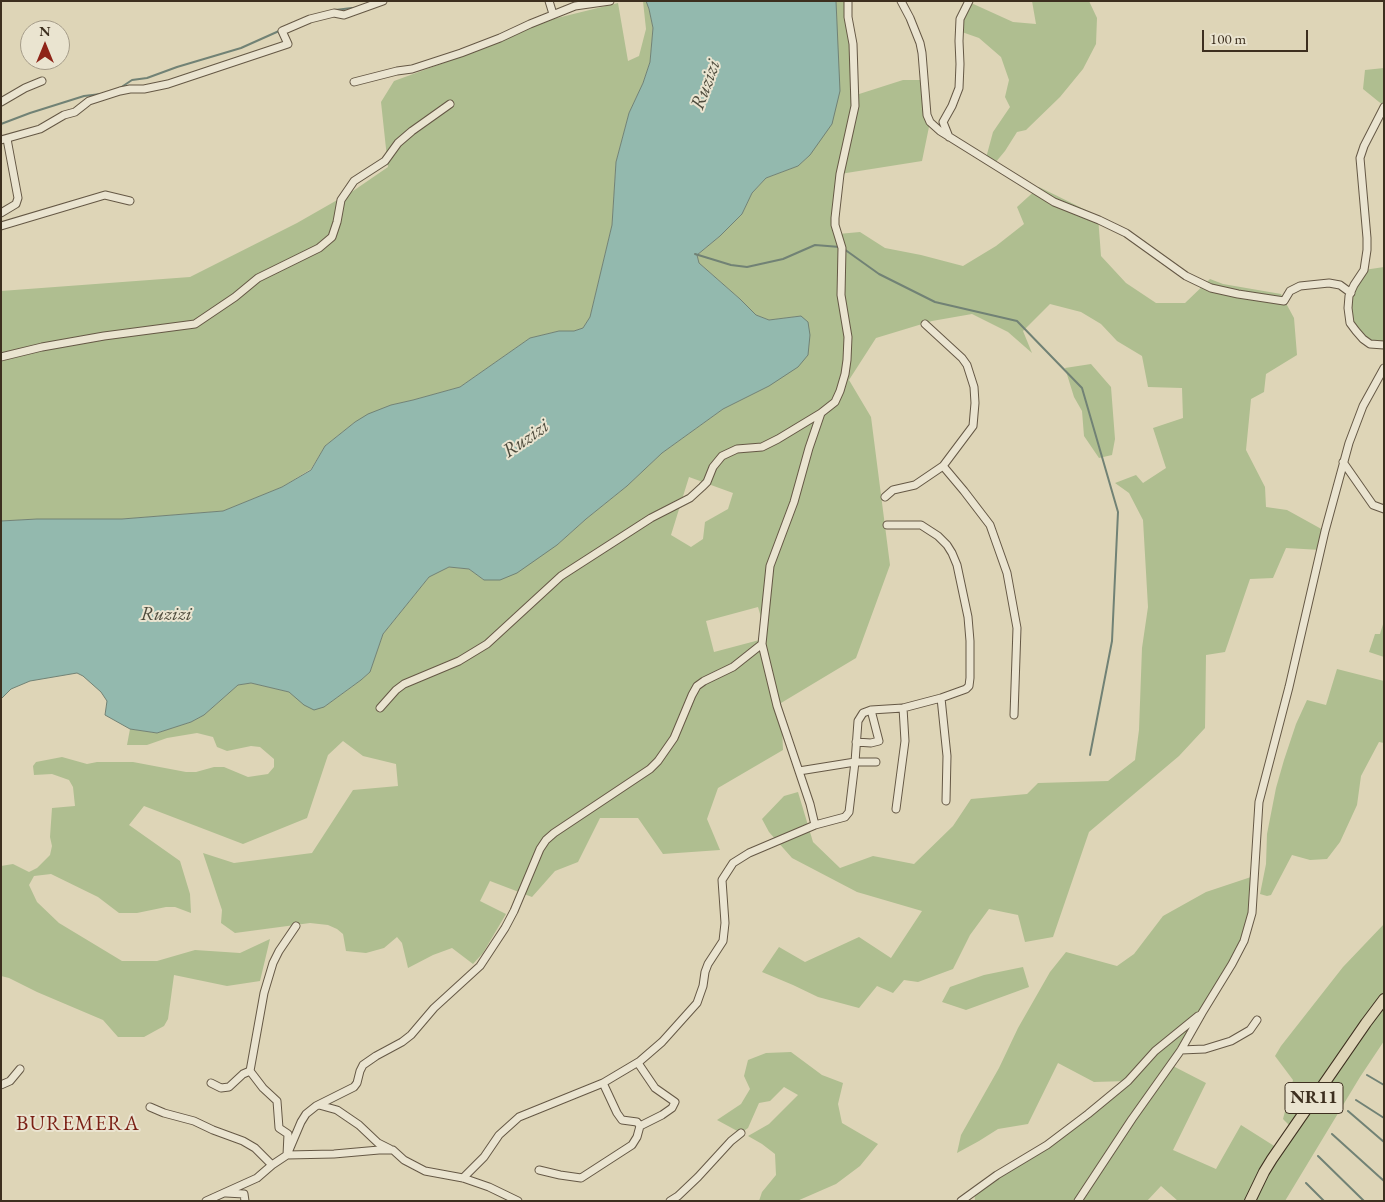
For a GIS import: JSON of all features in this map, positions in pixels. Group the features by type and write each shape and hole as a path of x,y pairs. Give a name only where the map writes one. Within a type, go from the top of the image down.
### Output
{"highway":[{"name":"NR11","path":"1250,1201 1272,1159 1384,999"}],"street":[{"path":"1,212 16,204 18,198 4,140 40,128 64,115 74,112 89,101 120,91 168,84 288,44 282,31 310,19 334,14 344,15 383,1"},
{"path":"548,1 553,14"},
{"path":"354,82 412,69 461,53 575,6 610,1"},
{"path":"380,708 404,684 459,661 487,644 561,576 651,518 690,498 707,482 713,467 722,456 737,448 762,446 778,439 835,402 842,383 847,360 848,337 841,295 842,248 835,225 835,218 840,174 855,106 853,44 848,17 848,1"},
{"path":"901,1 920,43 927,115 930,122 940,132 1046,198 1126,233 1186,276 1211,288 1284,301 1290,292 1300,286 1329,283 1340,285 1351,293"},
{"path":"949,137 943,122 959,88 960,19 969,1"},
{"path":"1,102 25,88 42,81"},
{"path":"1,357 42,347 104,336 195,324 236,297 258,278 319,248 332,237 341,200 354,182 385,161 398,143 450,104"},
{"path":"1384,107 1360,158 1367,250 1364,270 1354,285 1348,308 1350,323 1363,339 1370,344 1384,345"},
{"path":"1,226 105,195 130,201"},
{"path":"885,497 893,490 915,485 943,466 973,426 976,403 972,376 962,358 926,324"},
{"path":"1078,1201 1132,1119 1181,1050 1244,941 1252,913 1259,802 1289,687 1325,531 1348,444 1363,406 1384,368"},
{"path":"815,825 810,804 777,706 762,644 770,566 796,496 820,413"},
{"path":"1343,462 1373,505 1384,509"},
{"path":"943,466 990,525 1007,573 1017,628 1014,715"},
{"path":"463,1178 484,1157 499,1135 512,1122 519,1117 603,1083 638,1063 662,1042 697,1003 708,964 719,948 724,935 722,880 733,863 749,854 815,825 847,815 850,809 858,721 863,713 871,710 903,708 941,698 966,689 969,686 970,641 968,617 957,565 952,553 938,536 921,525 887,525"},
{"path":"287,1155 300,1122 306,1114 354,1087 363,1066 406,1038 434,1008 480,966 514,911 540,849 546,840 650,769 674,738 697,686 733,668 762,644"},
{"path":"941,698 947,756 946,801"},
{"path":"896,809 905,742 903,708"},
{"path":"856,742 871,743 879,740 871,710"},
{"path":"799,772 855,762 876,762"},
{"path":"287,1155 288,1134 279,1128 277,1101 263,1088 250,1071 264,993 273,963 296,926"},
{"path":"961,1201 997,1175 1047,1145 1088,1114 1128,1081 1154,1051 1202,1012"},
{"path":"1181,1050 1205,1049 1231,1040 1250,1030 1257,1020"},
{"path":"539,1170 560,1176 581,1178 632,1146 640,1126 672,1108 675,1102 655,1088 638,1063"},
{"path":"1,1085 10,1081 20,1069"},
{"path":"210,1083 221,1088 230,1087 243,1074 250,1071"},
{"path":"603,1083 622,1120 637,1122 640,1126"},
{"path":"319,1105 337,1110 359,1125 378,1143 393,1150 404,1160 425,1172 463,1178 489,1187 518,1201"},
{"path":"150,1107 244,1140 272,1165"},
{"path":"670,1201 698,1177 726,1146 741,1133"},
{"path":"206,1201 257,1178 287,1155 393,1150"},
{"path":"225,1193 244,1194 245,1201"}],"green space":[{"path":"643,1 646,1 649,9 653,28 650,62 643,83 629,113 616,162 612,225 590,317 583,328 574,331 559,331 530,338 460,387 391,405 355,422 325,446 311,469 282,487 223,511 122,519 1,521 1,291 190,277 297,223 353,191 388,167 381,102 394,81 549,20 618,3 628,61 639,56 646,29"},
{"path":"836,1 848,1 856,95 903,80 925,80 930,122 922,161 840,174 838,234 860,232 885,248 963,266 996,246 1024,224 1017,207 1039,187 1098,216 1101,256 1126,283 1156,303 1185,303 1210,279 1223,284 1281,294 1294,318 1297,355 1266,374 1264,392 1251,399 1246,450 1265,487 1266,507 1287,510 1325,531 1321,550 1286,548 1273,578 1250,579 1225,652 1206,655 1205,728 1179,756 1089,832 1053,937 1025,942 1018,915 989,909 970,935 953,969 918,982 904,980 893,993 877,986 859,1008 818,997 762,972 779,947 805,962 859,937 891,958 922,911 857,892 792,858 769,832 762,819 784,796 798,792 813,842 840,868 873,856 914,864 953,826 971,799 1027,794 1038,783 1108,781 1135,760 1139,730 1142,648 1148,607 1143,520 1129,493 1115,483 1136,475 1143,483 1166,468 1153,428 1183,418 1182,388 1148,387 1142,356 1117,341 1101,324 1081,312 1050,304 1023,331 1032,353 1008,332 972,314 932,321 876,338 849,380 871,417 890,565 856,658 781,703 783,750 718,788 707,819 720,850 663,854 638,818 600,818 578,862 555,871 532,897 490,881 480,901 506,914 483,953 473,964 452,948 408,968 402,943 397,937 384,948 366,953 346,951 343,934 328,925 310,923 235,933 221,923 222,910 203,853 234,863 312,853 353,790 398,786 396,764 363,756 343,741 328,755 307,818 243,844 144,806 129,825 180,861 190,894 191,913 175,907 166,907 137,913 119,913 98,897 51,874 34,876 29,885 37,902 59,923 122,961 157,961 195,950 240,953 270,939 260,981 227,986 174,975 168,1019 164,1026 144,1037 118,1037 103,1020 1,976 1,866 13,864 29,872 37,868 50,855 52,846 50,837 52,808 75,806 73,787 69,780 52,774 34,775 33,766 36,762 62,757 87,764 97,762 133,762 186,772 224,767 248,777 268,774 274,767 274,759 260,747 251,746 227,751 217,747 213,737 197,733 167,738 147,745 127,745 130,729 157,733 191,722 204,715 238,685 251,683 289,692 296,697 324,707 370,672 383,634 429,577 449,567 469,569 484,580 557,545 627,486 662,453 723,409 769,386 801,316 769,320 756,315 699,263 697,255 742,214 752,193 766,178 798,166 810,155 837,43","holes":["689,477 733,493 728,509 705,522 703,539 691,547 671,535","758,607 767,638 714,652 706,621"]},
{"path":"1032,1 1089,1 1097,18 1096,44 1083,69 1060,97 1026,130 1017,132 995,163 986,158 993,132 1010,107 1005,97 1009,80 1001,57 979,38 959,31 969,2 1013,22 1036,24"},
{"path":"1384,68 1384,106 1363,89 1365,70"},
{"path":"1384,267 1384,345 1370,344 1349,316 1349,296 1364,270"},
{"path":"1091,364 1111,387 1115,439 1112,455 1099,458 1084,436 1082,411 1074,397 1065,368"},
{"path":"1384,621 1384,657 1369,652 1375,634 1380,634"},
{"path":"1337,669 1384,681 1384,743 1379,742 1361,776 1357,805 1340,842 1327,859 1310,860 1292,855 1271,895 1260,894 1266,864 1267,834 1276,788 1296,724 1307,700 1326,705"},
{"path":"1254,876 1252,913 1244,941 1171,1065 1206,1083 1173,1150 1216,1169 1241,1125 1279,1149 1293,1129 1283,1119 1293,1080 1275,1056 1343,967 1384,924 1384,1041 1285,1201 1178,1201 1161,1186 1147,1201 975,1201 974,1191 1047,1145 1127,1081 1094,1082 1058,1063 1028,1124 998,1129 957,1153 961,1135 999,1068 1018,1028 1050,972 1066,952 1117,966 1134,954 1163,916 1206,892"},
{"path":"1023,967 1029,987 966,1010 942,1002 950,987 984,975"},
{"path":"791,1052 822,1075 843,1083 838,1104 842,1123 878,1144 860,1166 836,1184 797,1201 759,1201 762,1192 776,1175 775,1154 748,1136 769,1124 798,1095 784,1087 770,1101 759,1103 748,1128 741,1133 717,1120 741,1104 750,1089 744,1076 748,1060 766,1053"}],"water":[{"name":"Ruzizi","path":"646,1 836,1 840,91 832,124 810,155 798,166 766,178 752,193 742,214 697,255 699,263 756,315 769,320 801,316 808,322 810,335 808,355 798,367 769,386 723,409 662,453 627,486 557,545 517,573 500,580 484,580 469,569 449,567 429,577 383,634 370,672 324,707 314,710 304,705 289,692 251,683 238,685 204,715 191,722 157,733 130,729 105,715 107,701 101,692 77,673 30,681 11,689 1,699 1,521 122,519 223,511 282,487 311,470 325,446 368,414 391,405 460,387 530,338 559,331 574,331 583,328 590,317 612,225 616,162 629,113 643,83 650,62 653,28"}],"waterway":[{"path":"335,10 352,8"},
{"path":"120,88 132,80 147,78 241,48 279,31"},
{"path":"1,124 84,96 101,94"},
{"path":"695,254 731,265 747,267 783,259 815,245 840,247"},
{"path":"844,249 879,274 935,302 1017,321 1082,388 1118,512 1112,641 1090,755"},
{"path":"1367,1075 1384,1085"},
{"path":"1356,1100 1384,1118"},
{"path":"1348,1111 1384,1142"},
{"path":"1332,1134 1384,1181"},
{"path":"1318,1156 1364,1201"},
{"path":"1306,1183 1324,1201"}],"district":[{"name":"BUREMERA","path":"78,1124"}]}
